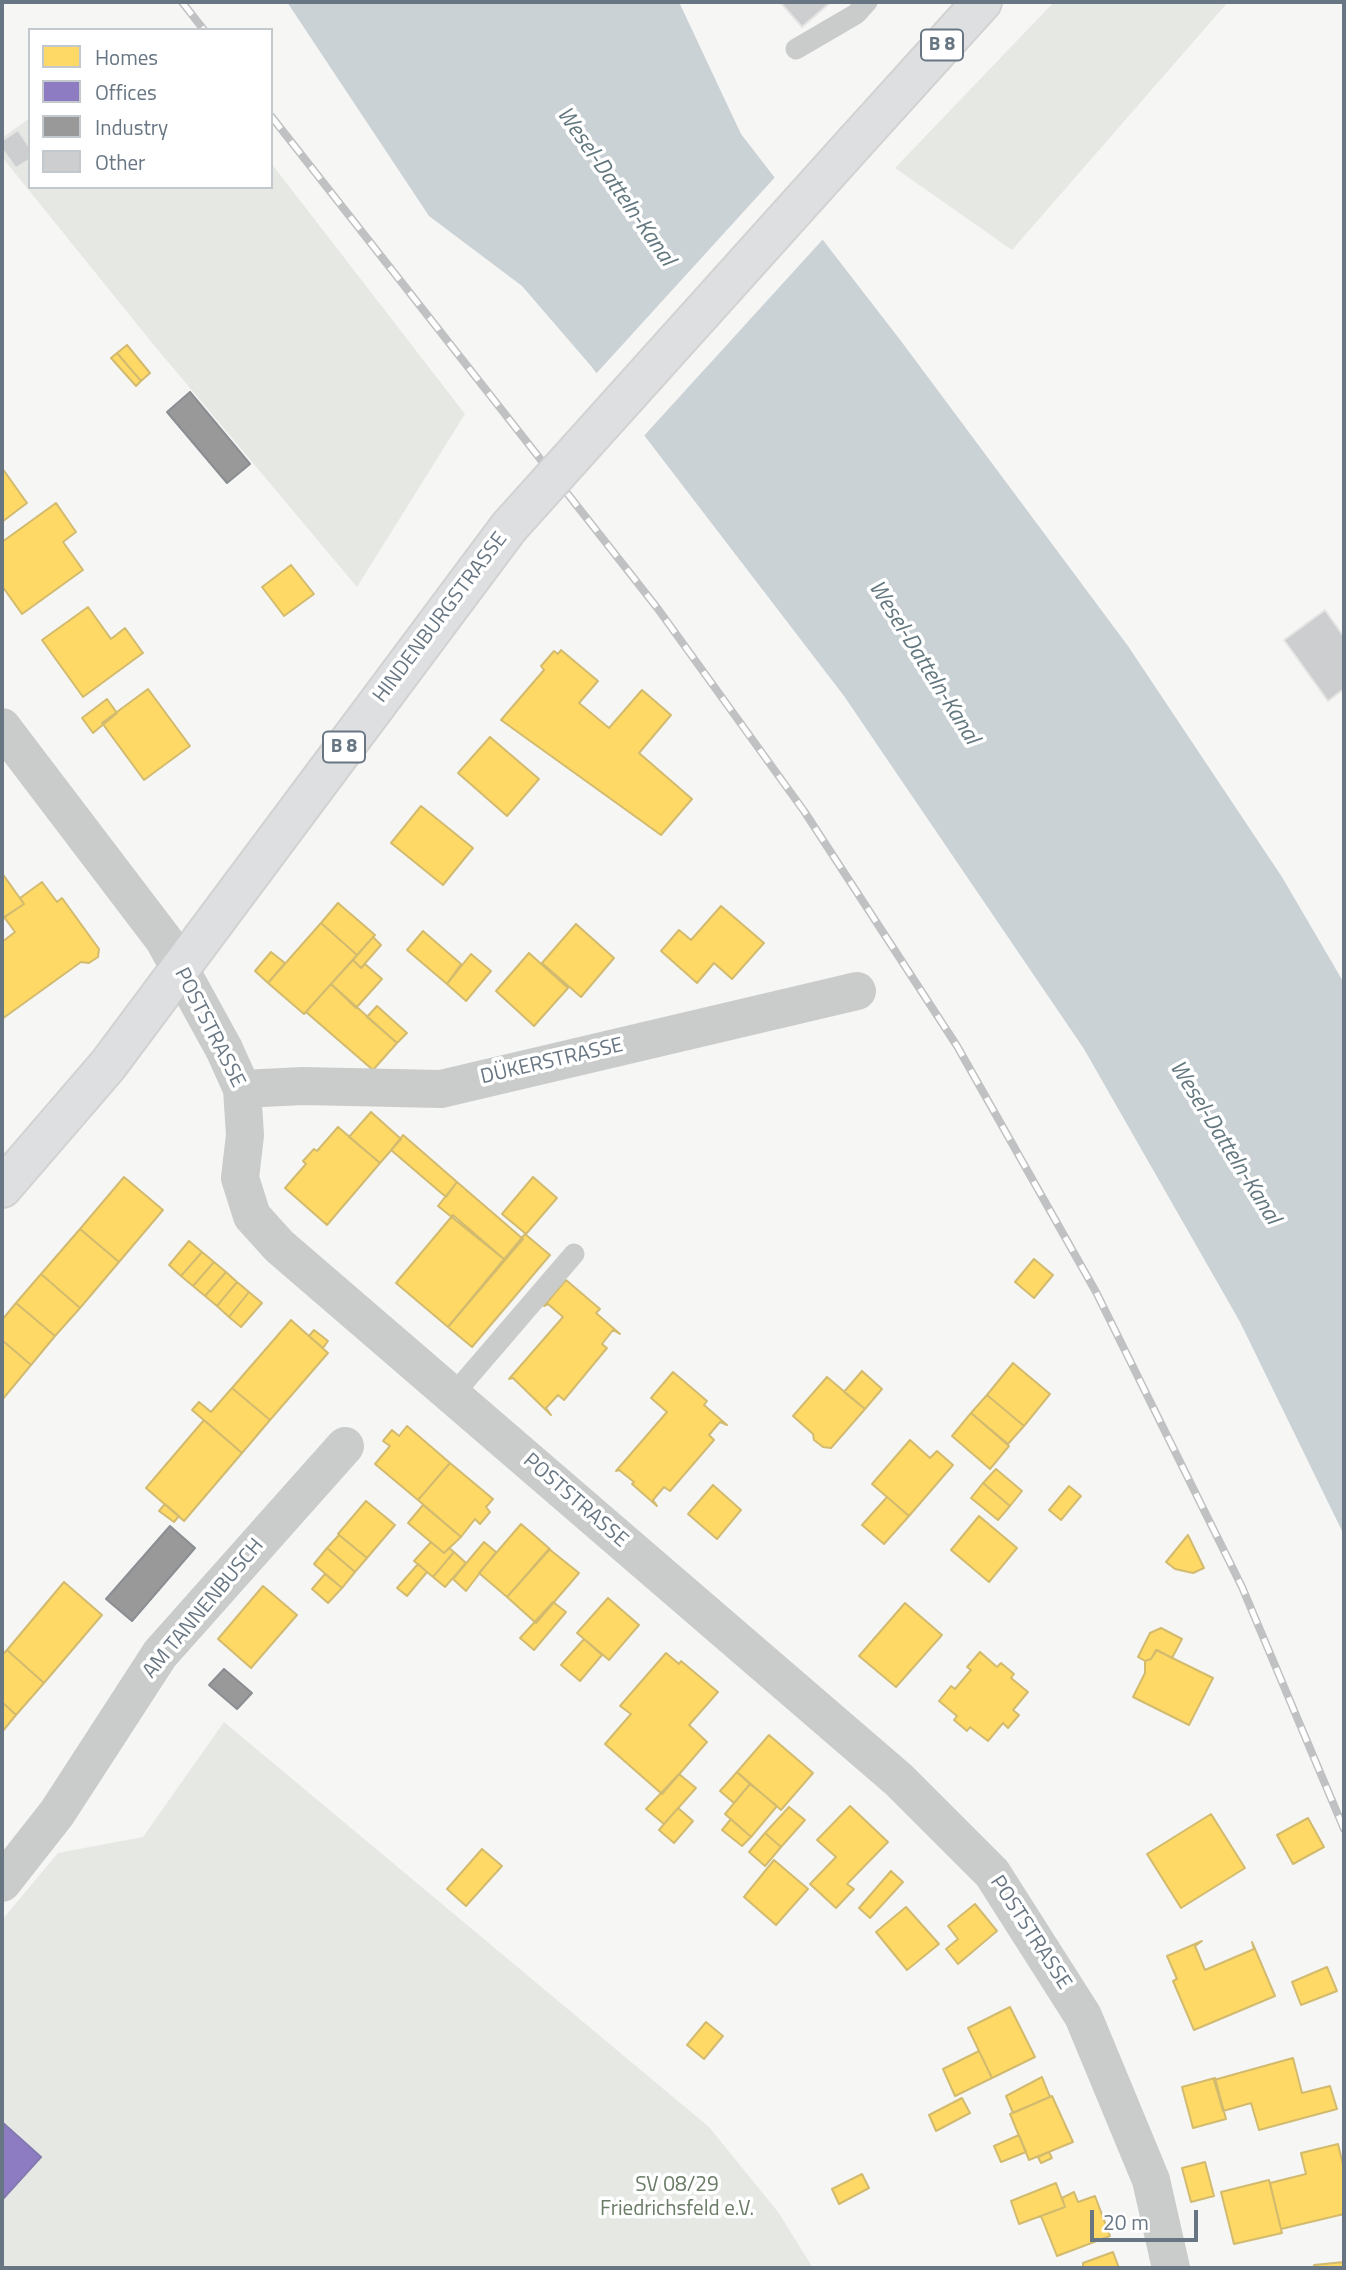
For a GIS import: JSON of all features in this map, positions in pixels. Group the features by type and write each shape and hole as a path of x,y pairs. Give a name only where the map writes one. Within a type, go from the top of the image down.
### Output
{"main road":[{"name":"HINDENBURGSTRASSE","path":"2,1188 108,1066 178,967 509,527 982,2"}],"street":[{"name":"POSTSTRASSE","path":"2,727 164,940 224,1049 242,1089 245,1135 240,1178 252,1216 279,1246 899,1780 992,1873 1083,2016 1151,2180 1171,2268"},
{"name":"DÜKERSTRASSE","path":"242,1089 303,1086 441,1089 857,990"},
{"name":"AM TANNENBUSCH","path":"2,1883 57,1813 160,1654 345,1446"}],"lane":[{"path":"796,49 856,13 867,2"},
{"path":"452,1396 574,1254"}],"green space":[{"path":"1054,2 1228,2 1012,250 895,168"},
{"path":"28,119 28,189 273,189 273,166 465,414 357,587 153,344 2,157 2,138"},
{"name":"SV 08/29 Friedrichsfeld e.V.","path":"224,1722 709,2127 778,2212 813,2268 2,2268 2,1920 58,1853 143,1837"}],"water":[{"name":"Wesel-Datteln-Kanal","path":"287,2 679,2 741,134 901,341 1128,646 1282,877 1344,983 1344,1535 1240,1322 1084,1049 844,696 591,366 522,286 429,216"}],"pier":[{"path":"777,175 825,237 642,438 594,376"}],"building: Homes":[{"path":"127,345 150,373 141,381 117,353"},
{"path":"117,353 141,381 136,386 111,358"},
{"path":"2,468 27,503 2,522"},
{"path":"56,503 76,532 63,542 83,570 22,614 2,586 2,542"},
{"path":"291,565 314,594 284,616 262,587"},
{"path":"88,607 111,639 125,628 143,653 83,697 42,640"},
{"path":"561,650 598,681 579,703 609,728 642,690 671,715 639,753 692,799 661,835 501,720 544,670 541,666 554,651 558,654"},
{"path":"148,689 190,746 144,780 102,723"},
{"path":"107,699 117,713 93,733 82,718"},
{"path":"490,737 539,779 507,816 458,773"},
{"path":"421,806 473,848 443,885 391,843"},
{"path":"2,873 24,904 2,919"},
{"path":"42,882 57,902 62,898 99,949 98,957 89,963 81,962 2,1019 2,942 15,932 4,917 24,904 20,898"},
{"path":"338,903 375,935 357,955 321,923"},
{"path":"721,906 764,943 732,979 714,963 697,983 661,951 679,930 691,940"},
{"path":"321,923 357,955 304,1014 268,983"},
{"path":"576,924 614,958 581,997 542,963"},
{"path":"423,931 461,964 447,984 407,950"},
{"path":"373,937 381,945 361,968 353,960"},
{"path":"271,952 285,963 268,983 255,971"},
{"path":"529,953 568,988 534,1026 496,991"},
{"path":"471,954 491,971 466,1001 447,984"},
{"path":"353,960 361,968 365,964 382,979 356,1008 331,984"},
{"path":"331,984 397,1043 373,1070 306,1012"},
{"path":"377,1006 407,1033 397,1043 367,1017"},
{"path":"371,1112 401,1139 380,1163 349,1137"},
{"path":"338,1127 380,1163 327,1225 285,1188 306,1164 303,1161 314,1149 317,1151"},
{"path":"403,1135 457,1182 446,1197 391,1150"},
{"path":"124,1177 163,1210 119,1262 80,1229"},
{"path":"533,1177 557,1198 526,1234 502,1214"},
{"path":"457,1182 523,1239 505,1260 438,1206"},
{"path":"453,1215 505,1260 448,1327 396,1283"},
{"path":"80,1229 119,1262 80,1308 41,1274"},
{"path":"525,1234 550,1255 472,1347 448,1327"},
{"path":"189,1241 202,1252 181,1276 169,1265"},
{"path":"202,1252 214,1262 193,1286 181,1276"},
{"path":"1034,1259 1053,1275 1034,1298 1015,1282"},
{"path":"214,1262 226,1272 205,1296 193,1286"},
{"path":"226,1272 237,1282 217,1306 205,1296"},
{"path":"41,1274 80,1308 55,1336 16,1303"},
{"path":"566,1280 600,1309 596,1313 620,1334 613,1330 602,1344 607,1348 564,1400 558,1395 546,1408 551,1415 513,1378 509,1379 563,1317 548,1304 544,1306"},
{"path":"237,1282 249,1292 229,1317 217,1306"},
{"path":"249,1292 262,1303 241,1327 229,1317"},
{"path":"16,1303 55,1336 31,1365 2,1340 2,1320"},
{"path":"291,1320 328,1353 270,1420 232,1388"},
{"path":"314,1330 328,1341 323,1348 309,1336"},
{"path":"2,1340 31,1365 2,1400"},
{"path":"1013,1363 1050,1394 1024,1426 987,1395"},
{"path":"862,1371 882,1389 865,1409 844,1392"},
{"path":"673,1372 707,1401 704,1405 727,1425 720,1422 709,1435 714,1440 670,1491 664,1487 653,1500 657,1506 632,1484 634,1482 619,1470 616,1471 667,1412 651,1398"},
{"path":"827,1377 865,1409 831,1448 823,1447 814,1440 813,1434 793,1416"},
{"path":"232,1388 270,1420 242,1453 192,1410 199,1402 211,1412"},
{"path":"987,1395 1024,1426 1008,1444 971,1413"},
{"path":"971,1413 1009,1446 990,1469 952,1436"},
{"path":"204,1420 242,1453 184,1521 146,1488"},
{"path":"407,1426 450,1463 418,1500 375,1464 390,1446 383,1441 392,1430 399,1436"},
{"path":"910,1440 930,1458 937,1451 953,1465 909,1516 872,1484"},
{"path":"450,1463 493,1499 486,1507 490,1512 480,1524 475,1519 461,1537 418,1500"},
{"path":"996,1469 1022,1491 1010,1506 983,1483"},
{"path":"983,1483 1010,1506 998,1520 971,1498"},
{"path":"713,1485 741,1510 717,1539 688,1514"},
{"path":"1069,1486 1081,1496 1061,1520 1049,1510"},
{"path":"887,1497 909,1516 884,1544 862,1525"},
{"path":"366,1501 395,1525 367,1558 338,1534"},
{"path":"165,1504 179,1516 174,1522 159,1511"},
{"path":"423,1505 461,1537 444,1553 408,1523"},
{"path":"979,1516 1017,1548 989,1582 951,1550"},
{"path":"521,1524 550,1549 507,1597 479,1573"},
{"path":"339,1535 367,1558 355,1572 327,1548"},
{"path":"1188,1535 1204,1568 1193,1573 1175,1569 1166,1562"},
{"path":"431,1542 444,1553 449,1548 454,1552 433,1577 414,1561"},
{"path":"484,1542 496,1552 466,1591 453,1579"},
{"path":"327,1548 355,1572 342,1588 314,1564"},
{"path":"549,1549 579,1573 536,1623 507,1597"},
{"path":"454,1552 466,1563 445,1587 433,1577"},
{"path":"418,1564 427,1572 407,1596 397,1588"},
{"path":"325,1574 342,1588 328,1603 312,1589"},
{"path":"64,1582 102,1615 44,1683 7,1650"},
{"path":"263,1586 297,1615 251,1668 218,1639"},
{"path":"608,1598 639,1625 609,1660 577,1633"},
{"path":"553,1602 566,1612 534,1650 520,1638"},
{"path":"905,1603 942,1635 896,1687 859,1656"},
{"path":"1161,1628 1182,1639 1172,1658 1157,1650 1151,1659 1145,1661 1138,1657 1150,1633"},
{"path":"584,1639 602,1655 580,1681 561,1665"},
{"path":"7,1650 44,1683 16,1715 2,1702 2,1655"},
{"path":"1156,1650 1213,1678 1189,1725 1133,1697 1145,1673 1145,1661 1151,1659"},
{"path":"980,1652 997,1667 1001,1663 1014,1674 1011,1678 1028,1692 1013,1710 1019,1715 1008,1728 1003,1723 988,1741 970,1727 967,1731 954,1720 957,1716 939,1701 951,1686 955,1689 971,1670 967,1667"},
{"path":"666,1653 679,1664 681,1661 718,1692 689,1725 707,1742 662,1794 605,1744 631,1714 620,1706"},
{"path":"2,1702 16,1715 2,1732"},
{"path":"769,1735 813,1773 781,1810 737,1772"},
{"path":"737,1772 750,1784 734,1803 720,1791"},
{"path":"679,1774 696,1788 664,1824 646,1809"},
{"path":"750,1784 777,1806 751,1837 725,1814"},
{"path":"850,1806 888,1842 847,1884 854,1889 836,1908 810,1884 836,1857 817,1840"},
{"path":"789,1807 805,1820 781,1847 765,1833"},
{"path":"678,1808 693,1821 674,1843 659,1830"},
{"path":"1211,1814 1245,1868 1181,1908 1147,1854"},
{"path":"1308,1818 1324,1847 1293,1864 1277,1835"},
{"path":"731,1819 751,1837 742,1846 722,1830"},
{"path":"765,1833 781,1847 765,1866 749,1852"},
{"path":"482,1849 502,1866 466,1906 447,1889"},
{"path":"774,1860 808,1889 776,1925 744,1897"},
{"path":"891,1871 903,1882 870,1918 859,1908"},
{"path":"975,1904 997,1931 958,1964 946,1949 958,1939 948,1926"},
{"path":"906,1907 939,1944 907,1970 876,1932"},
{"path":"1202,1941 1195,1946 1205,1970 1254,1949 1252,1942 1275,1996 1194,2030 1173,1981 1177,1979 1167,1956"},
{"path":"1327,1967 1337,1991 1301,2005 1292,1982"},
{"path":"1010,2007 1035,2057 992,2078 968,2028"},
{"path":"706,2022 723,2036 704,2059 687,2045"},
{"path":"979,2051 992,2078 955,2096 943,2069"},
{"path":"1293,2058 1302,2093 1330,2086 1337,2109 1259,2130 1251,2103 1223,2111 1214,2080"},
{"path":"1042,2077 1050,2097 1013,2113 1006,2096"},
{"path":"1215,2078 1226,2119 1193,2128 1182,2087"},
{"path":"1052,2096 1073,2142 1029,2160 1010,2114"},
{"path":"962,2098 970,2113 936,2131 929,2115"},
{"path":"1019,2135 1026,2152 1001,2162 994,2146"},
{"path":"1338,2144 1344,2169 1344,2214 1281,2229 1270,2183 1306,2174 1301,2153"},
{"path":"1049,2152 1052,2158 1041,2163 1038,2157"},
{"path":"1205,2162 1214,2196 1191,2202 1182,2168"},
{"path":"862,2174 869,2188 839,2204 832,2189"},
{"path":"1269,2180 1282,2233 1234,2244 1221,2192"},
{"path":"1056,2183 1065,2207 1019,2224 1011,2201"},
{"path":"1074,2192 1078,2202 1095,2196 1110,2236 1057,2256 1041,2216 1065,2207 1062,2198"},
{"path":"1113,2252 1119,2268 1083,2268 1083,2263"},
{"path":"1344,2262 1344,2268 1315,2268 1314,2265"}],"building: Offices":[{"path":"2,2122 41,2157 2,2200"}],"building: Industry":[{"path":"190,392 250,464 227,483 167,412"},
{"path":"170,1526 195,1548 132,1621 106,1599"},
{"path":"224,1669 252,1693 237,1709 209,1685"}],"building: Other":[{"path":"780,2 831,2 802,27"},
{"path":"18,130 28,145 28,160 16,168 2,149 2,141"},
{"path":"1325,610 1344,637 1344,689 1328,701 1284,640"}],"railway":[{"path":"182,2 202,28"},
{"path":"273,119 658,609 804,811 957,1046 1096,1292 1242,1587 1344,1829"}]}
